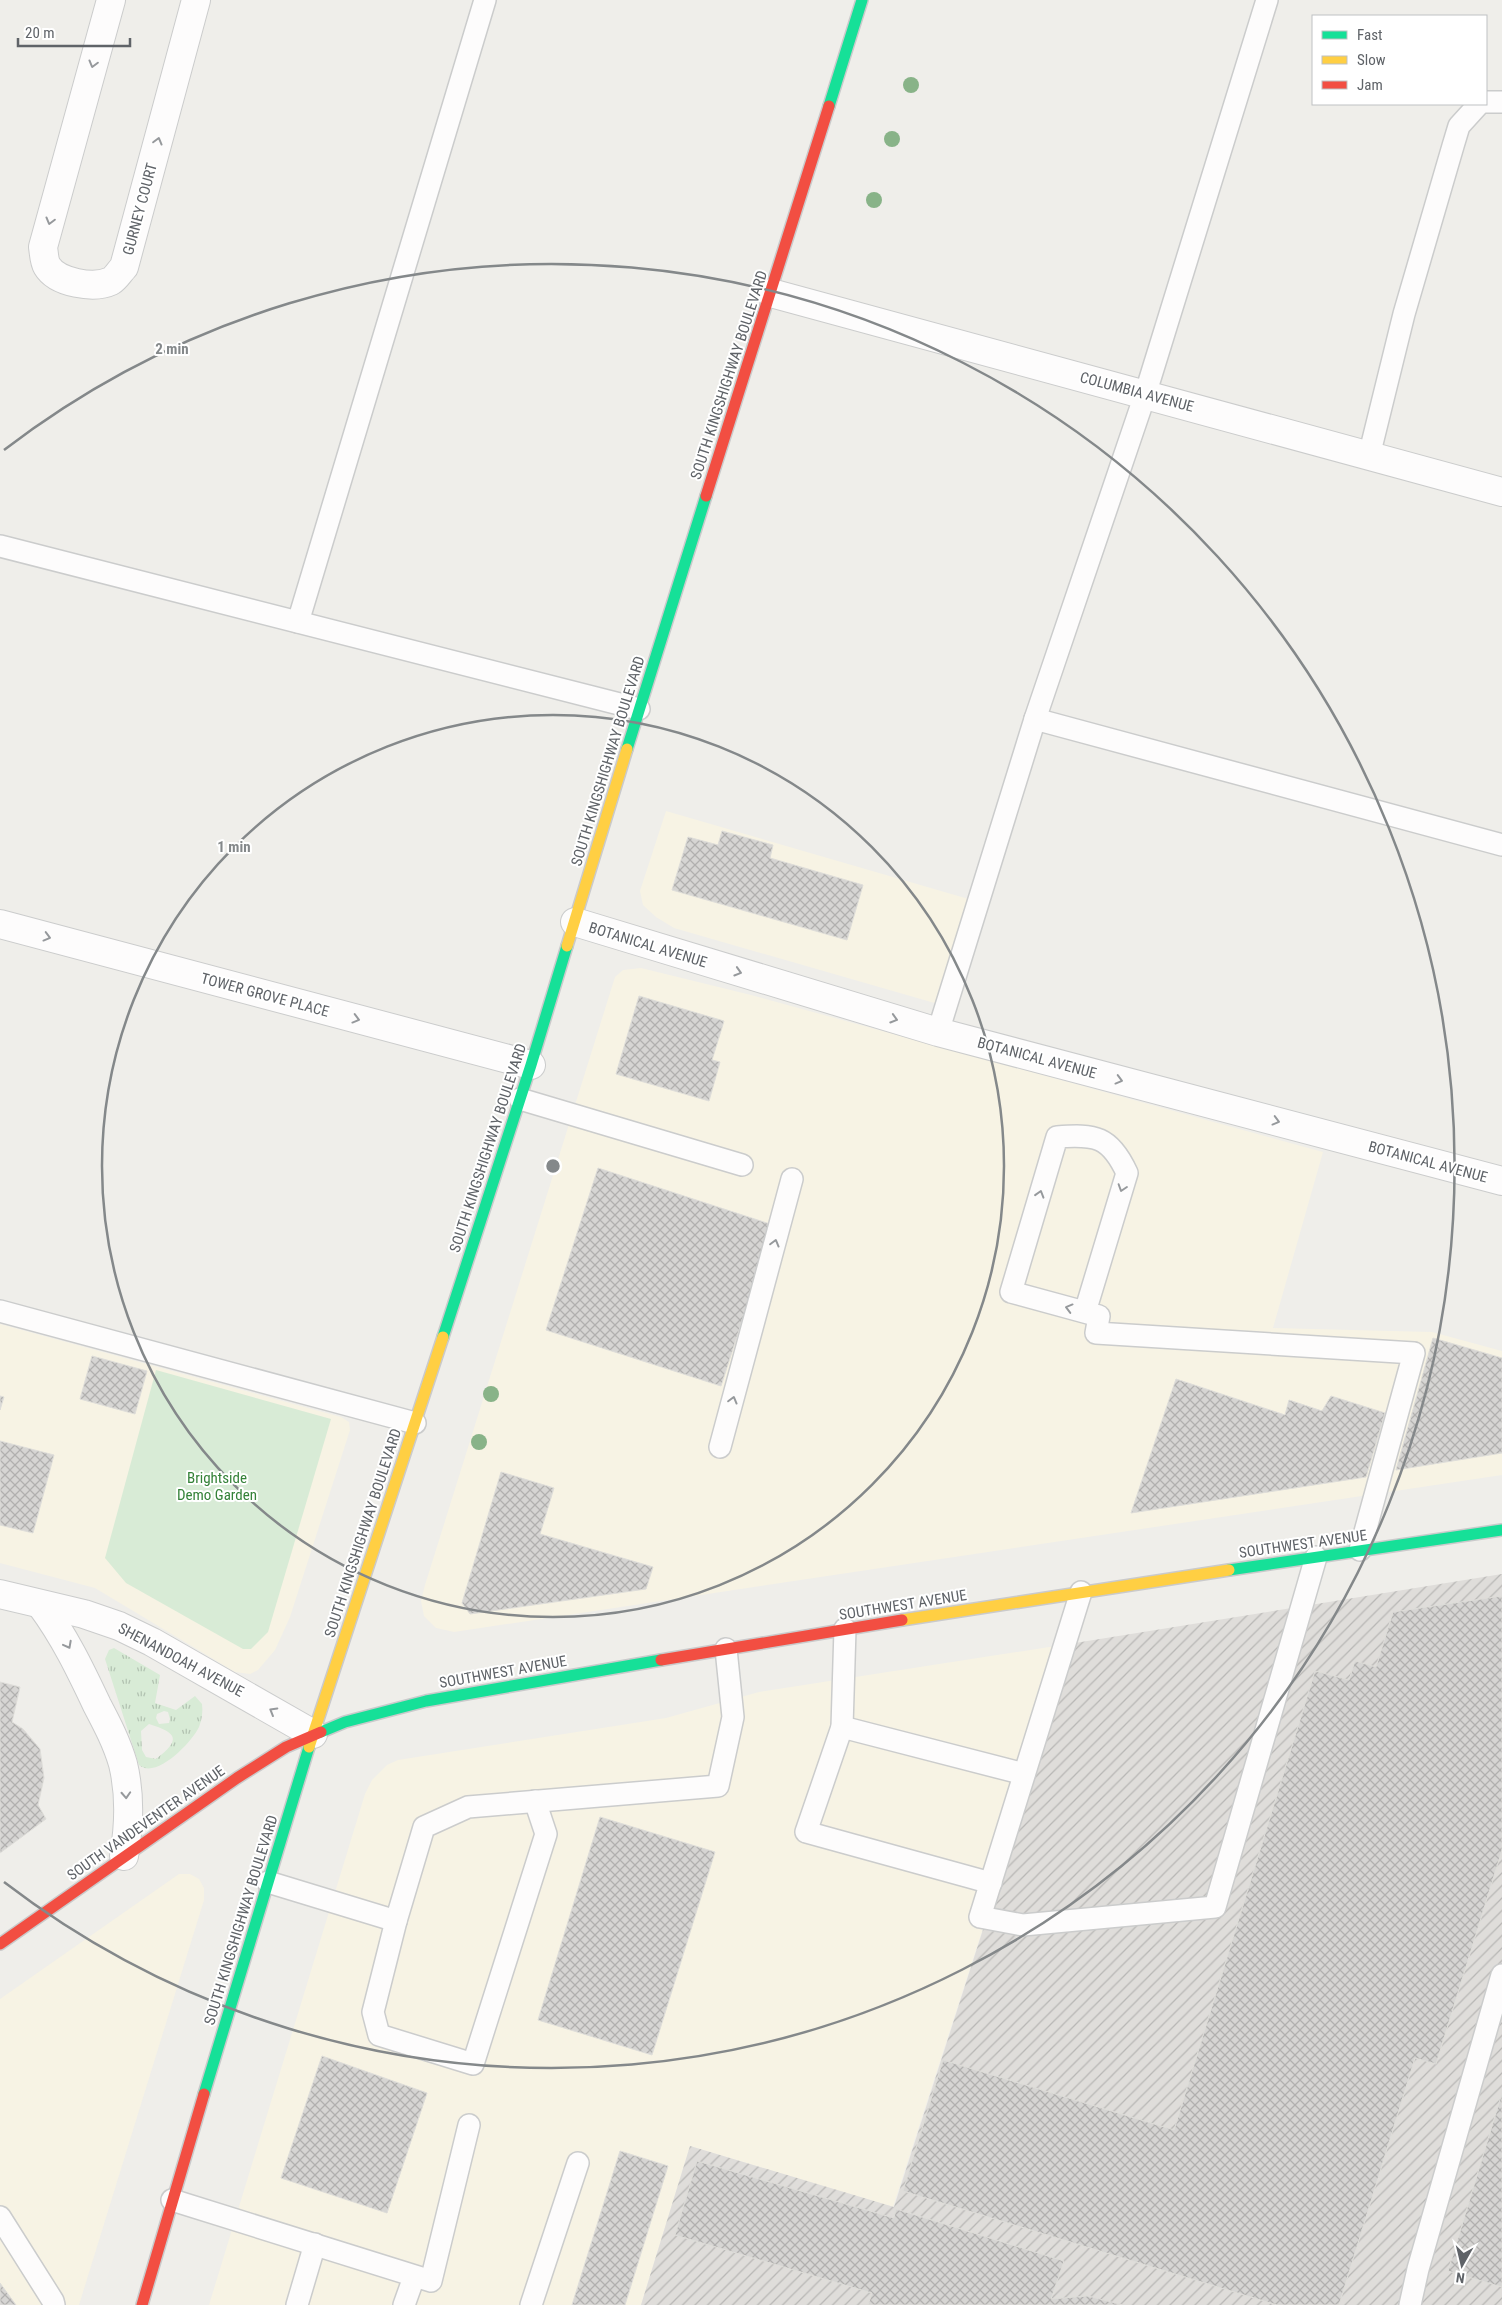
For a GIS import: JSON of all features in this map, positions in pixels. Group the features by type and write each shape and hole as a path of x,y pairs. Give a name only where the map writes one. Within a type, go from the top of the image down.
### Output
{"main road":[{"name":"SOUTH KINGSHIGHWAY BOULEVARD","path":"142,2305 313,1734 531,1066 639,709 862,0"},
{"name":"SOUTHWEST AVENUE","path":"313,1734 354,1719 426,1701 726,1649 1081,1592 1502,1530"},
{"name":"SOUTH VANDEVENTER AVENUE","path":"0,1944 261,1762 313,1734"}],"street":[{"name":"GURNEY COURT","path":"111,0 43,247 46,266 55,275 95,286 113,280 124,267 196,0"},
{"name":"COLUMBIA AVENUE","path":"771,293 1502,492"},
{"name":"BOTANICAL AVENUE","path":"575,922 938,1032 1502,1181"},
{"name":"TOWER GROVE PLACE","path":"0,924 531,1066"},
{"name":"SHENANDOAH AVENUE","path":"0,1594 119,1626 152,1642 313,1734"},
{"path":"41,1605 71,1650 117,1745 126,1784 128,1832 124,1856"}],"lane":[{"path":"298,622 485,0"},
{"path":"938,1032 1035,719 1145,395 1267,0"},
{"path":"1487,102 1502,102"},
{"path":"1369,456 1404,314 1459,126 1478,105"},
{"path":"0,546 639,709"},
{"path":"1035,719 1502,845"},
{"path":"520,1099 742,1165"},
{"path":"1085,1312 1127,1173 1119,1154 1101,1139 1077,1135 1057,1138 1011,1292 1099,1316 1096,1333 1414,1353 1360,1550"},
{"path":"720,1447 792,1179"},
{"path":"0,1311 416,1423"},
{"path":"1081,1592 980,1918 1023,1925 1215,1907 1316,1557"},
{"path":"845,1629 842,1727 806,1832 991,1883"},
{"path":"535,1801 546,1834 473,2064 379,2035 373,2012 396,1921 424,1827 468,1807 535,1801 718,1786 733,1716 726,1649"},
{"path":"842,1727 1024,1774"},
{"path":"268,1882 396,1921"},
{"path":"1410,2305 1421,2259 1502,1975"},
{"path":"172,2200 431,2281 469,2125"},
{"path":"531,2305 578,2163"},
{"path":"0,2217 54,2301 54,2305"},
{"path":"297,2305 314,2244"},
{"path":"404,2305 414,2276"}],"shaded area":[{"path":"666,811 972,900 938,1004 674,928 656,917 643,905 640,891"},
{"path":"641,968 751,995 1323,1152 1273,1328 1432,1332 1502,1351 1502,1475 454,1632 436,1628 424,1616 421,1601 425,1585 615,977 623,970"},
{"path":"0,1324 341,1417 349,1422 350,1430 290,1617 275,1650 258,1670 250,1674 235,1672 95,1588 0,1563"},
{"path":"1502,1574 1502,2305 641,2305 690,2146 894,2207 1075,1643"},
{"path":"1075,1643 893,2207 690,2146 641,2305 209,2305 365,1794 372,1780 387,1765 398,1760 666,1718 759,1692"},
{"path":"179,1874 190,1874 199,1879 204,1888 204,1900 79,2305 0,2305 0,1999"}],"green space":[{"name":"Brightside Demo Garden","path":"156,1370 331,1419 268,1632 251,1649 243,1649 126,1583 105,1558"},
{"path":"114,1648 160,1675 155,1703 176,1710 195,1696 202,1704 201,1721 195,1734 173,1757 155,1768 146,1768 139,1765 105,1659 109,1650","holes":["164,1711 168,1712 169,1723 159,1724 156,1718 157,1714","149,1724 166,1731 173,1738 170,1747 156,1759 146,1757 142,1750 141,1731"]}],"building":[{"path":"722,831 773,845 770,858 863,885 847,940 672,890 688,837 718,845"},
{"path":"639,996 724,1021 712,1060 720,1062 709,1101 616,1074"},
{"path":"598,1168 773,1225 721,1386 546,1330"},
{"path":"1433,1338 1502,1358 1502,1453 1396,1470"},
{"path":"92,1356 147,1371 135,1414 80,1399"},
{"path":"1176,1379 1285,1415 1289,1400 1322,1411 1331,1396 1385,1413 1366,1477 1131,1513"},
{"path":"0,1396 4,1397 0,1410"},
{"path":"0,1441 54,1455 33,1533 0,1525"},
{"path":"501,1472 554,1488 540,1534 653,1567 646,1589 470,1614 462,1603"},
{"path":"1502,1596 1502,1850 1436,2064 1415,2058 1339,2305 1277,2305 903,2191 943,2060 1174,2130 1315,1671 1349,1680 1355,1661 1376,1667 1393,1612"},
{"path":"0,1682 20,1687 12,1722 23,1729 40,1749 44,1778 38,1805 46,1819 0,1853"},
{"path":"600,1817 715,1852 652,2055 538,2020"},
{"path":"322,2056 427,2093 387,2213 281,2178"},
{"path":"1502,2093 1502,2287 1448,2271"},
{"path":"620,2151 668,2166 625,2305 572,2305"},
{"path":"697,2161 894,2218 896,2209 1064,2261 1051,2299 1088,2296 1123,2305 868,2305 872,2293 675,2235"},
{"path":"0,2283 16,2305 0,2305"}],"traffic: fast":[{"path":"829,106 862,0"},
{"path":"627,749 706,496"},
{"path":"443,1337 531,1065 567,946"},
{"path":"1229,1570 1502,1530"},
{"path":"321,1732 345,1722 426,1701 661,1660"},
{"path":"204,2094 309,1747"}],"traffic: slow":[{"path":"567,946 627,749"},
{"path":"309,1747 443,1337"},
{"path":"902,1620 1229,1570"}],"traffic: jam":[{"path":"706,496 829,106"},
{"path":"661,1660 902,1620"},
{"path":"0,1944 237,1778 286,1747 321,1732"},
{"path":"142,2305 204,2094"}]}
